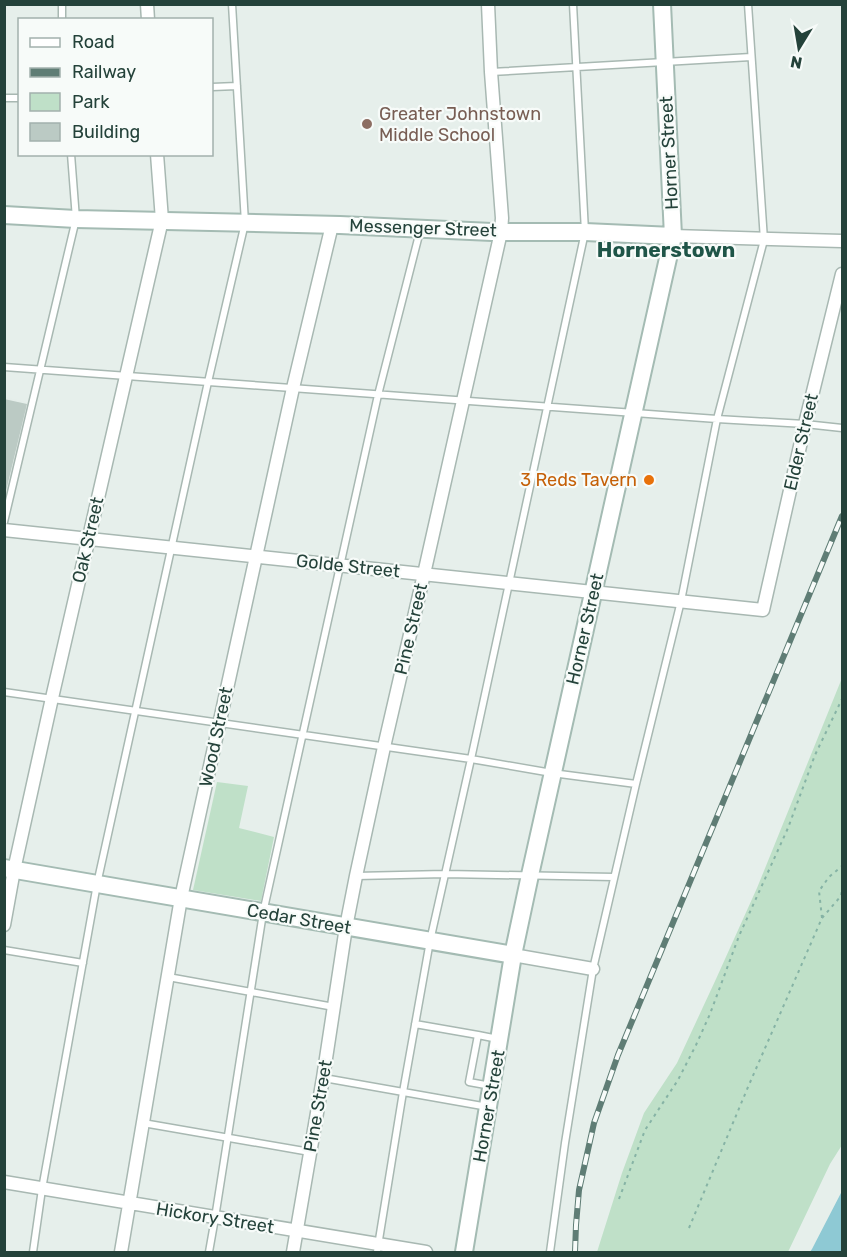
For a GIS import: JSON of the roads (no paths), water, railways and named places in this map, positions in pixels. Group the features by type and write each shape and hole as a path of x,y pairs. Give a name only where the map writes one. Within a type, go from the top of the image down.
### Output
{"main road":[{"name":"Horner Street","path":"464,1252 513,955 673,236 662,4"},
{"name":"Messenger Street","path":"4,215 673,236"},
{"name":"Cedar Street","path":"9,869 513,955"}],"street":[{"name":"Pine Street","path":"293,1252 356,876 501,232 488,4"},
{"name":"Oak Street","path":"4,925 9,869 52,698 162,220 157,156"},
{"name":"Wood Street","path":"121,1252 181,898 293,388 332,225"},
{"name":"Messenger Street","path":"673,236 843,242"},
{"name":"Elder Street","path":"763,610 805,424 843,274"},
{"name":"Golde Street","path":"4,530 763,610"},
{"name":"Cedar Street","path":"513,955 593,969"},
{"name":"Hickory Street","path":"4,1182 296,1231 377,1248 426,1252"}],"lane":[{"path":"33,1252 42,1189 97,884 245,223 232,4"},
{"path":"377,1248 430,941 585,232 573,4"},
{"path":"550,1252 593,969 681,601 717,419 764,240 748,4"},
{"path":"491,72 751,57"},
{"path":"213,87 237,86"},
{"path":"4,522 76,219 71,156"},
{"path":"209,1252 264,913 378,395 421,229"},
{"path":"4,367 843,428"},
{"path":"4,692 636,784"},
{"path":"356,876 445,874 614,877"},
{"path":"4,950 83,963"},
{"path":"168,977 334,1007"},
{"path":"415,1024 500,1039"},
{"path":"478,1035 469,1082 492,1087"},
{"path":"323,1078 488,1107"},
{"path":"143,1123 310,1152"}],"water":[{"path":"842,1191 842,1252 810,1252 812,1249"}],"railway":[{"path":"575,1252 579,1190 594,1123 618,1055 842,516"}],"place":[{"name":"Greater Johnstown Middle School","path":"367,124"},
{"name":"3 Reds Tavern","path":"649,480"}],"district":[{"name":"Hornerstown","path":"666,249"}]}
